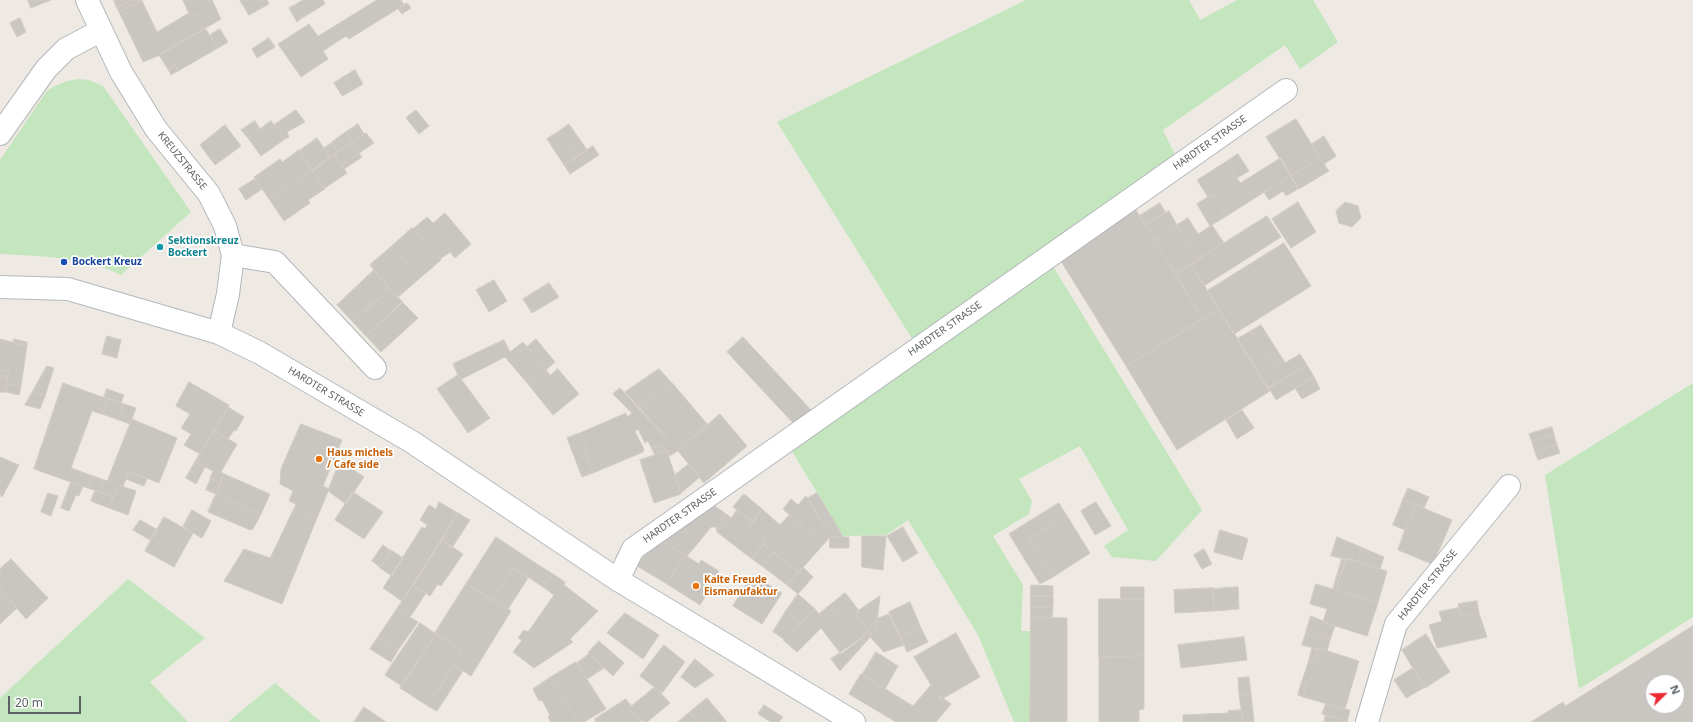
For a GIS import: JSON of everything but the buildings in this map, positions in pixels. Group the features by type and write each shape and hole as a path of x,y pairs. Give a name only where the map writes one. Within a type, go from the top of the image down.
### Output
{"street":[{"name":"KREUZSTRASSE","path":"87,0 100,31 121,72 156,129 209,194 225,226 233,254 228,294 219,332"},
{"path":"0,134 46,69 66,49 100,31"},
{"name":"HARDTER STRASSE","path":"618,580 633,549 1286,90"},
{"path":"233,254 275,262 375,368"},
{"name":"HARDTER STRASSE","path":"0,287 68,289 219,332 260,353 412,442 618,580 854,722"},
{"name":"HARDTER STRASSE","path":"1367,722 1396,624 1509,486"}],"green space":[{"path":"1026,0 1189,0 1200,20 1237,0 1313,0 1338,42 1300,69 1285,45 1163,130 1176,157 914,342 777,122"},
{"path":"78,79 89,80 103,86 191,212 121,275 93,264 62,258 0,254 0,160 46,92 61,83"},
{"path":"1051,263 1202,510 1156,561 1112,557 1104,546 1128,530 1080,446 1019,479 1032,501 1029,514 993,536 1023,585 1021,631 1031,631 1030,722 1014,722 978,635 908,520 886,535 843,536 790,448"},
{"path":"1693,383 1693,617 1579,689 1545,475"},
{"path":"128,579 205,638 150,682 188,722 0,722 0,698"},
{"path":"275,683 321,722 228,722"}],"place":[{"name":"Sektionskreuz Bockert","path":"160,247"},
{"name":"Bockert Kreuz","path":"64,262"},
{"name":"Haus michels / Cafe side","path":"319,459"},
{"name":"Kalte Freude Eismanufaktur","path":"696,586"}]}
